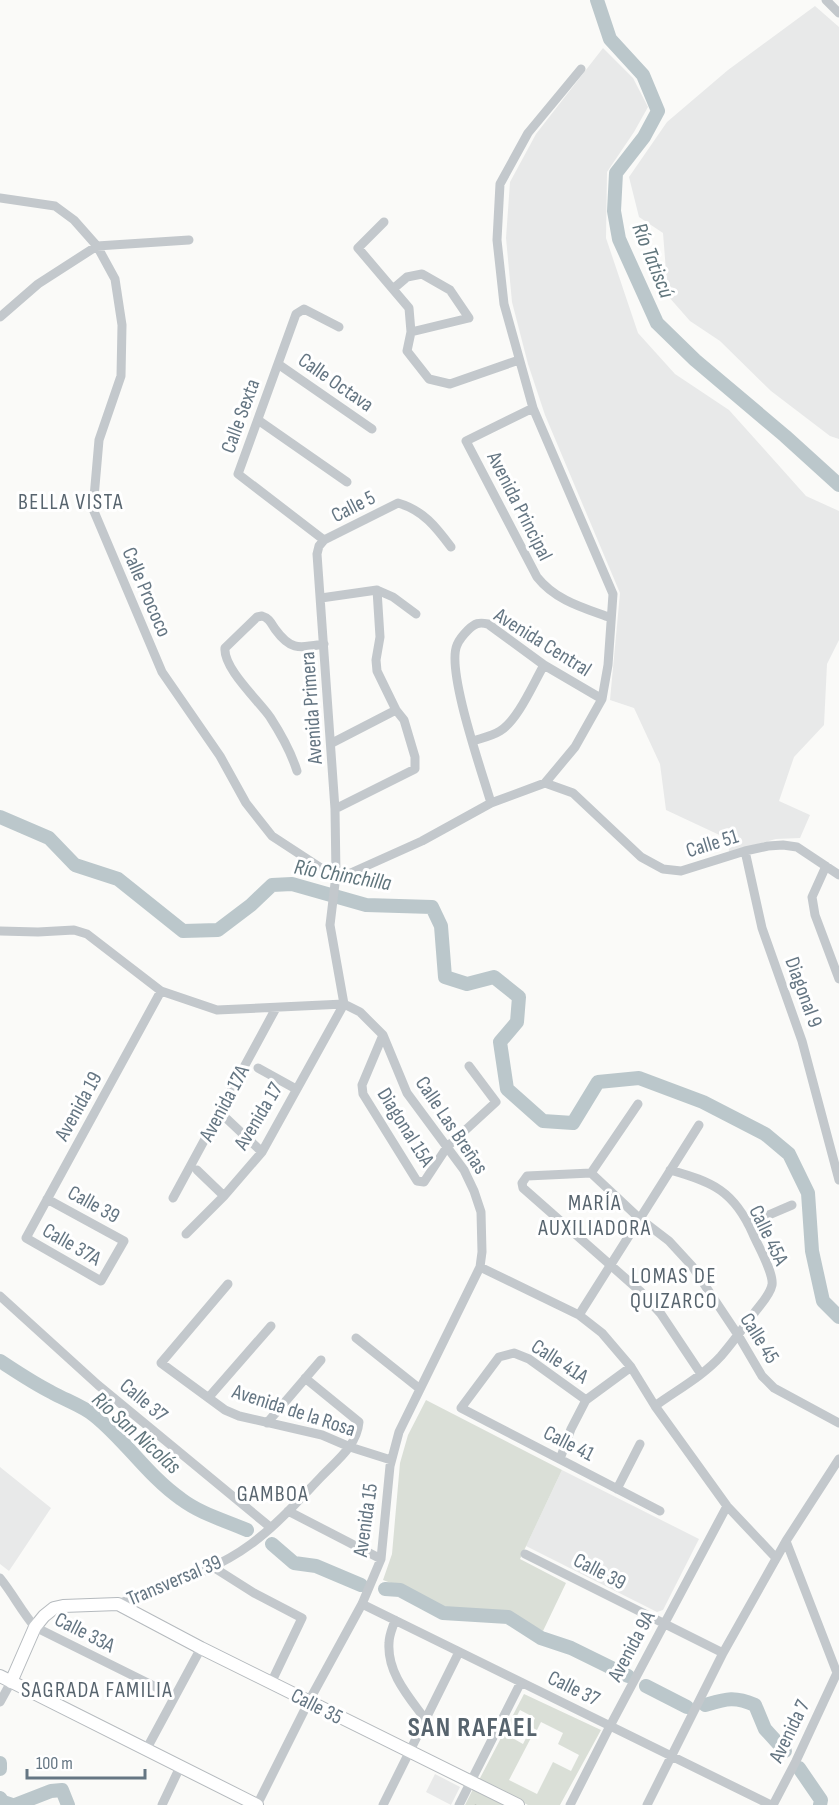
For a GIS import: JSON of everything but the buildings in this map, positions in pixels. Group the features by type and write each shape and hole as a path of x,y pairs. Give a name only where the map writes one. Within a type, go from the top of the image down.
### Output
{"main road":[{"name":"Transversal 39","path":"35,1627 54,1608 118,1604"},
{"name":"Calle 35","path":"118,1604 201,1648 518,1805"},
{"path":"35,1627 5,1679 257,1805"}],"street":[{"path":"826,0 839,13"},
{"path":"0,931 74,930 87,934 161,992 217,1010 344,1004 330,926 336,875 352,874 422,842 490,803 545,783 575,747 602,699 608,665 613,594 533,408 504,304 497,240 500,184 528,133 580,69"},
{"name":"Calle Prococo","path":"0,198 55,206 74,220 97,246 115,279 122,325 121,376 99,440 93,509 162,672 220,756 246,803 272,836 304,859 336,875"},
{"path":"384,222 358,248 408,308 411,332 407,351 429,379 450,384 519,360"},
{"path":"0,317 38,284 97,246 189,240"},
{"path":"393,290 407,277 422,274 450,290 470,318 411,332"},
{"name":"Calle Sexta","path":"324,540 238,474 296,314 304,309 339,327"},
{"name":"Calle Octava","path":"278,363 372,429"},
{"name":"Avenida Principal","path":"533,408 466,441 537,577 544,586 568,602 611,618"},
{"path":"258,420 347,482"},
{"name":"Calle 5","path":"324,540 398,502 425,516 451,547"},
{"name":"Avenida Primera","path":"324,540 317,554 332,743 336,875"},
{"path":"321,598 377,590 393,597 416,614"},
{"path":"335,809 416,769 415,757 404,720 396,710 376,671 380,637 377,590"},
{"path":"297,771 291,753 270,718 226,661 225,648 258,617 262,616 267,618 291,646 300,648 324,644"},
{"name":"Avenida Central","path":"490,803 455,670 457,646 474,624 481,622 488,624 544,665 602,699"},
{"path":"473,741 498,732 506,726 514,717 544,665"},
{"path":"332,743 396,710"},
{"name":"Calle 51","path":"545,783 573,793 640,857 663,868 681,871 745,851 783,845 797,847 839,875"},
{"name":"Diagonal 9","path":"745,851 762,928 802,1041 839,1180"},
{"path":"826,866 812,897 815,915 839,979"},
{"name":"Avenida 19","path":"26,1238 161,992"},
{"name":"Calle Las Breñas","path":"344,1004 360,1012 383,1035 403,1087 464,1170 481,1212 483,1233 480,1267"},
{"name":"Avenida 17","path":"186,1234 224,1196 262,1152 344,1004"},
{"name":"Avenida 17A","path":"173,1198 276,1008"},
{"name":"Diagonal 15A","path":"383,1035 362,1090 363,1094 417,1181 424,1182 447,1147"},
{"path":"447,1147 496,1102 469,1066"},
{"path":"258,1068 296,1089"},
{"path":"638,1104 591,1173 527,1176 524,1179 523,1188 641,1292 661,1314 701,1374"},
{"path":"227,1119 262,1152"},
{"path":"579,1315 699,1125"},
{"path":"197,1170 224,1196"},
{"name":"Calle 45A","path":"670,1170 707,1181 720,1188 748,1224 770,1274 772,1284 738,1335"},
{"name":"Calle 45","path":"591,1173 639,1218 669,1241 692,1266 762,1376 774,1388 839,1423"},
{"name":"Calle 39","path":"47,1199 124,1242 101,1281"},
{"path":"748,1224 792,1205"},
{"name":"Calle 37A","path":"26,1238 101,1281"},
{"path":"480,1267 579,1315 602,1333 631,1366 655,1406 727,1506 776,1558"},
{"name":"Avenida 15","path":"257,1805 309,1701 362,1604 381,1559 391,1460 399,1432 480,1267"},
{"name":"Avenida de la Rosa","path":"228,1284 161,1363 225,1410 239,1416 322,1435 391,1460"},
{"name":"Calle 37","path":"0,1296 98,1385 270,1527"},
{"path":"208,1397 271,1326"},
{"path":"655,1406 701,1374 720,1357 738,1335"},
{"path":"356,1338 420,1389"},
{"name":"Calle 41A","path":"461,1408 499,1357 514,1353 529,1359 586,1400"},
{"path":"267,1423 321,1360"},
{"path":"560,1459 586,1400 631,1366"},
{"path":"305,1378 359,1422 350,1447"},
{"name":"Calle 41","path":"461,1408 660,1511"},
{"path":"617,1489 640,1444"},
{"name":"Transversal 39","path":"118,1604 213,1567 252,1544 288,1511 350,1447"},
{"path":"647,1805 723,1653 786,1541 839,1459"},
{"name":"Avenida 9A","path":"570,1805 663,1623 727,1506"},
{"path":"288,1511 381,1559"},
{"path":"786,1541 838,1673"},
{"name":"Calle 39","path":"525,1554 723,1653"},
{"path":"213,1567 254,1593 302,1618 271,1683"},
{"name":"Calle 33A","path":"0,1578 35,1627 174,1696"},
{"name":"Calle 37","path":"362,1604 772,1805"},
{"path":"395,1620 389,1642 391,1663 407,1695 425,1719"},
{"path":"146,1750 201,1648"},
{"path":"383,1805 459,1652"},
{"name":"Avenida 7","path":"772,1805 838,1673"},
{"path":"0,1702 5,1679"},
{"path":"459,1805 521,1682"},
{"path":"162,1805 180,1767"}],"shaded area":[{"path":"815,6 839,27 839,439 830,436 771,391 720,341 690,321 668,296 663,233 639,217 629,177 667,122 728,70"},
{"path":"603,48 633,78 648,107 607,172 606,238 638,333 675,374 729,410 806,496 839,511 839,640 827,664 824,725 794,757 779,801 810,815 800,838 776,839 729,852 728,839 666,810 660,764 634,708 610,700 620,593 545,415 528,364 512,302 506,238 510,182 536,134"},
{"path":"0,1467 51,1508 9,1571 0,1564"},
{"path":"562,1470 699,1539 663,1610 657,1612 526,1546"},
{"path":"435,1774 460,1787 451,1805 426,1792"}],"green space":[{"path":"426,1400 562,1470 520,1559 566,1583 543,1631 504,1610 475,1613 446,1608 383,1580 392,1554 400,1463 408,1435"},
{"path":"524,1694 601,1730 560,1805 528,1805 479,1780","holes":["520,1710 535,1718 531,1727 537,1730 541,1722 563,1733 558,1744 579,1755 571,1771 553,1762 537,1794 509,1780 534,1732 530,1730 523,1744 507,1735"]},
{"path":"473,1789 507,1805 465,1805"}],"waterway":[{"name":"Río Tatiscú","path":"597,0 610,39 643,75 658,111 644,137 616,173 614,211 619,239 657,323 695,360 839,485"},
{"name":"Río Chinchilla","path":"0,817 49,838 75,865 118,879 183,931 218,930 251,905 272,885 292,884 366,905 432,907 441,926 445,977 467,984 494,977 519,997 517,1022 500,1042 507,1089 543,1121 573,1123 598,1082 639,1078 703,1102 765,1134 789,1154 808,1193 812,1251 823,1301 839,1317"},
{"name":"Río San Nicolás","path":"0,1361 38,1385 90,1412 117,1436 158,1480 189,1504 247,1530"},
{"name":"Río San Nicolás","path":"272,1544 294,1563 316,1566 361,1585"},
{"name":"Río San Nicolás","path":"385,1589 400,1590 443,1613 508,1617 541,1638 571,1648 628,1676"},
{"name":"Río San Nicolás","path":"646,1686 687,1707"},
{"name":"Río San Nicolás","path":"705,1705 730,1699 755,1705 765,1729 785,1751"},
{"path":"0,1763 0,1769"},
{"name":"Río San Nicolás","path":"799,1768 821,1800 820,1805"},
{"path":"15,1805 51,1791 62,1790 68,1805"},
{"path":"0,1798 3,1802 12,1805"}],"district":[{"name":"BELLA VISTA","path":"71,501"},
{"name":"MARÍA AUXILIADORA","path":"595,1214"},
{"name":"LOMAS DE QUIZARCO","path":"674,1288"},
{"name":"GAMBOA","path":"273,1493"},
{"name":"SAGRADA FAMILIA","path":"97,1689"},
{"name":"SAN RAFAEL","path":"473,1727"}]}
